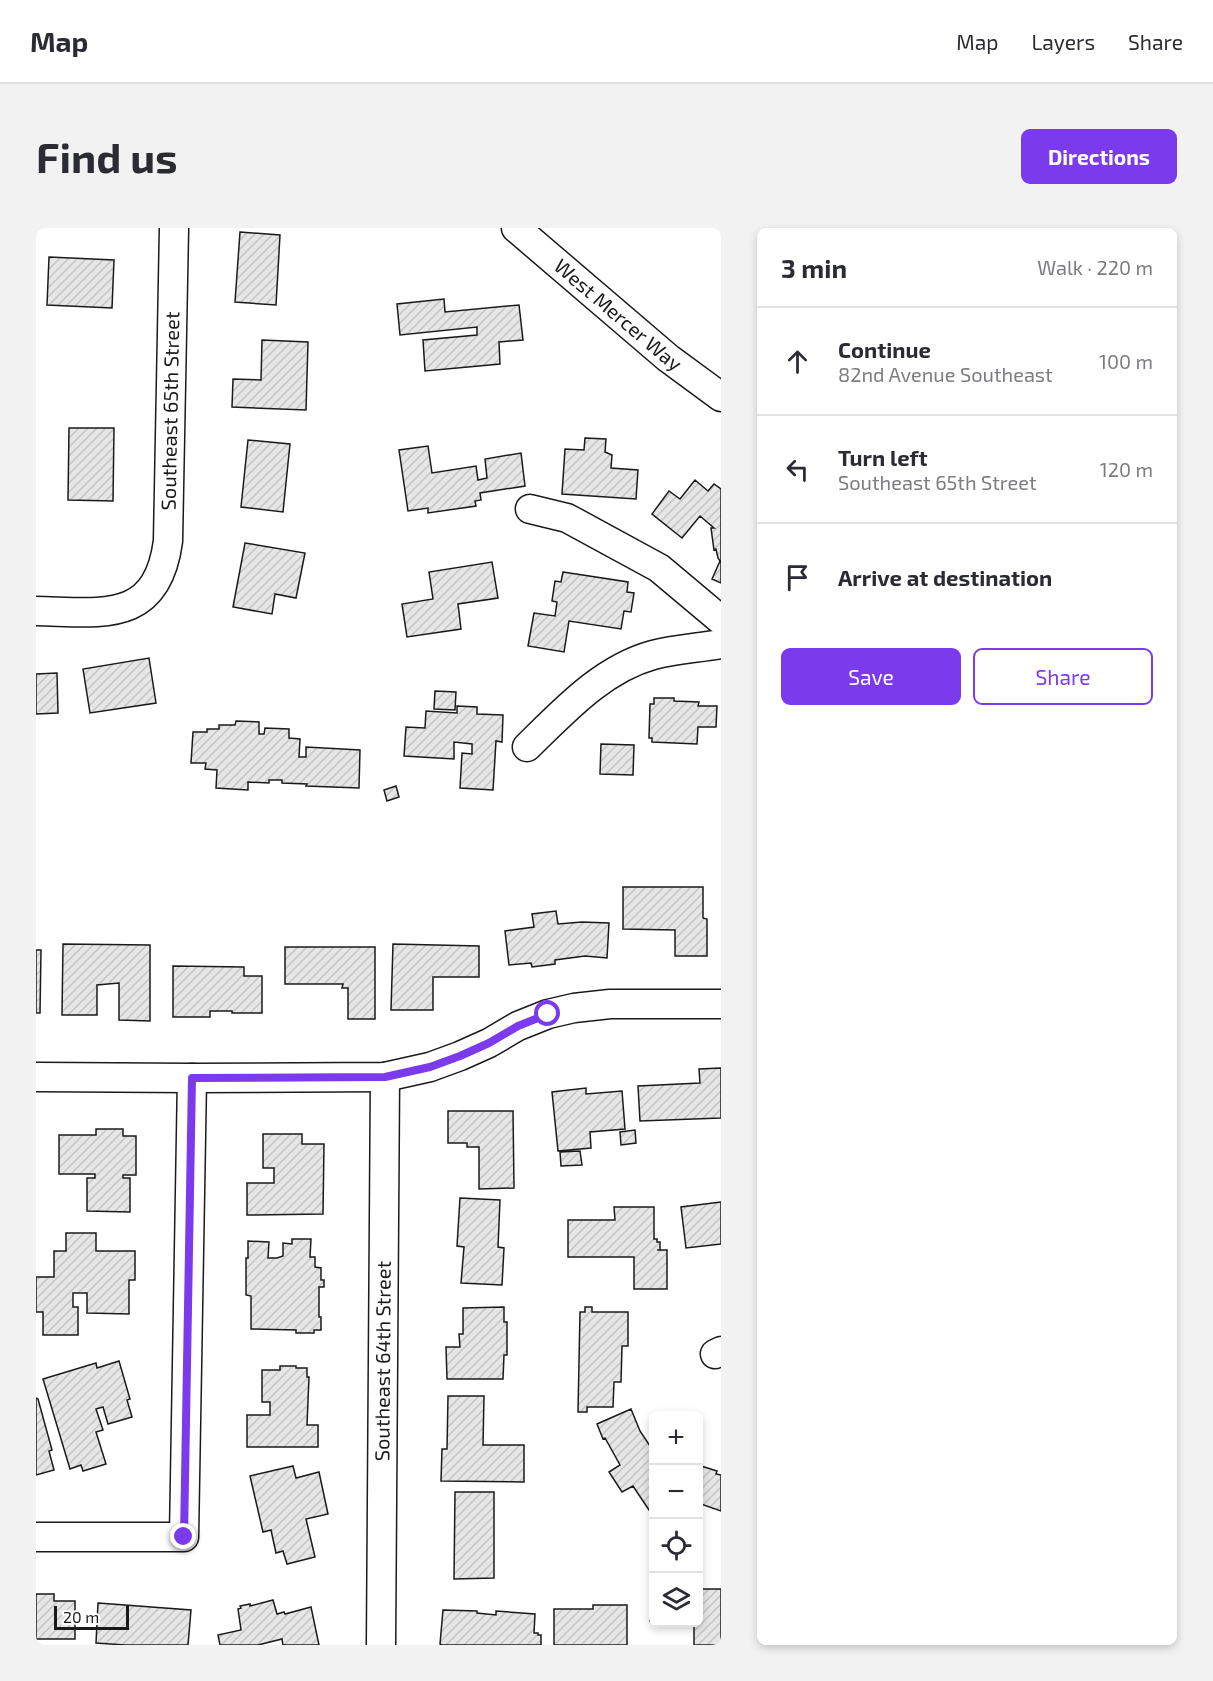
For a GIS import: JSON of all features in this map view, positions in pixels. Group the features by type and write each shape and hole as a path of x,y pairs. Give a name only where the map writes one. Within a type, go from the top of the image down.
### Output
{"street":[{"name":"Southeast 65th Street","path":"36,611 108,612 127,607 150,590 166,559 174,228"},
{"name":"West Mercer Way","path":"516,228 668,358 721,397"},
{"path":"530,509 567,518 658,568 721,620"},
{"path":"527,747 572,704 602,679 625,665 652,655 721,644"},
{"path":"36,1077 385,1077 430,1067 489,1043 518,1026 548,1014 574,1008 610,1004 721,1004"},
{"name":"Southeast 64th Street","path":"381,1645 385,1077"},
{"path":"36,1537 184,1537 192,1078"}],"building":[{"path":"240,232 280,235 276,305 235,302"},
{"path":"49,257 114,260 112,308 47,305"},
{"path":"444,299 445,312 519,305 523,340 499,342 500,364 425,371 423,340 477,335 477,327 400,335 397,304"},
{"path":"262,340 308,342 306,410 232,407 233,379 261,380"},
{"path":"69,428 114,428 113,501 68,500"},
{"path":"585,438 606,439 605,452 612,455 611,468 638,470 636,499 562,494 565,449 584,450"},
{"path":"248,440 290,444 283,512 241,507"},
{"path":"428,446 432,473 476,466 478,480 487,478 485,459 521,453 525,486 480,493 481,500 475,501 476,506 428,513 428,508 408,511 399,450"},
{"path":"695,480 708,491 714,484 721,489 721,583 712,579 720,561 716,549 714,550 711,528 714,528 700,516 682,538 652,514 669,491 680,499"},
{"path":"245,543 305,553 296,598 275,594 272,614 233,607"},
{"path":"492,562 498,598 458,604 461,629 407,637 402,604 433,599 429,572"},
{"path":"563,572 628,582 627,592 634,593 631,612 624,611 621,629 569,621 564,652 528,646 534,613 555,616 557,602 552,601 555,581 561,582"},
{"path":"149,658 156,703 90,713 83,669"},
{"path":"57,673 58,713 36,714 36,674"},
{"path":"435,691 456,692 455,710 434,709"},
{"path":"654,698 674,698 674,701 699,702 698,706 717,706 716,727 698,727 697,744 652,742 652,738 649,738 650,704 654,704"},
{"path":"457,706 477,707 477,714 503,715 502,742 496,741 493,790 460,788 462,753 472,754 472,744 454,742 454,759 404,756 406,727 425,728 426,711 457,713"},
{"path":"236,721 259,722 259,734 264,734 265,728 289,729 289,738 300,739 299,757 306,757 306,747 360,750 359,788 306,786 307,784 269,780 269,783 248,782 248,790 216,788 217,770 205,769 206,763 191,763 193,732 219,729 219,725 235,725"},
{"path":"601,744 634,745 633,775 600,774"},
{"path":"396,786 399,797 387,801 384,790"},
{"path":"623,887 703,887 703,918 707,919 707,956 675,956 675,930 623,929"},
{"path":"556,911 558,924 609,923 607,958 585,956 555,960 555,964 532,967 531,963 509,965 505,931 534,927 532,914"},
{"path":"63,944 150,945 150,1021 119,1020 119,983 97,985 97,1015 62,1015"},
{"path":"393,944 479,946 479,977 433,977 433,1010 391,1010"},
{"path":"285,947 375,947 375,1019 348,1019 348,988 342,988 343,984 285,984"},
{"path":"36,950 41,950 40,1013 36,1013"},
{"path":"173,966 244,967 244,976 262,976 262,1013 210,1011 210,1017 173,1017"},
{"path":"721,1068 721,1118 640,1121 638,1086 700,1083 699,1069"},
{"path":"586,1088 586,1094 622,1091 625,1129 590,1132 591,1148 558,1151 552,1092"},
{"path":"448,1111 513,1111 514,1188 479,1189 479,1147 467,1147 467,1143 448,1143"},
{"path":"96,1129 123,1129 123,1136 136,1136 136,1175 123,1175 123,1178 130,1178 130,1212 87,1211 87,1178 95,1178 95,1174 59,1174 59,1135 96,1135"},
{"path":"635,1130 636,1143 621,1145 620,1132"},
{"path":"263,1134 302,1134 302,1144 324,1144 323,1214 247,1215 247,1183 274,1183 274,1168 263,1168"},
{"path":"580,1151 582,1165 561,1166 560,1152"},
{"path":"460,1198 500,1200 498,1247 504,1248 502,1285 461,1283 464,1247 457,1246"},
{"path":"721,1202 721,1244 686,1248 681,1207"},
{"path":"614,1207 654,1207 654,1239 660,1242 660,1250 667,1250 667,1289 634,1289 634,1257 568,1257 568,1220 615,1220"},
{"path":"66,1233 96,1233 96,1251 135,1251 135,1280 129,1280 129,1314 87,1313 87,1293 73,1293 73,1307 78,1307 78,1335 43,1335 43,1312 36,1312 36,1277 54,1277 54,1251 66,1251"},
{"path":"292,1239 311,1239 310,1257 315,1257 315,1267 321,1268 321,1280 324,1280 324,1287 319,1287 321,1330 314,1330 314,1333 296,1333 296,1330 251,1329 251,1296 246,1295 248,1241 269,1242 268,1258 277,1258 283,1256 283,1243 292,1244"},
{"path":"504,1307 504,1322 507,1322 507,1355 504,1355 503,1379 447,1379 446,1347 460,1347 459,1334 463,1334 463,1308"},
{"path":"585,1307 592,1307 592,1312 628,1312 628,1346 622,1346 621,1382 614,1382 613,1407 587,1407 587,1412 578,1412 580,1312 585,1312"},
{"path":"119,1361 130,1399 127,1400 132,1417 108,1424 103,1407 96,1409 103,1430 96,1432 106,1464 83,1471 81,1465 70,1469 43,1379 96,1363 97,1368"},
{"path":"280,1366 307,1368 307,1377 309,1377 307,1425 318,1425 318,1447 247,1447 247,1415 270,1415 270,1402 262,1402 262,1370 280,1370"},
{"path":"448,1396 484,1396 483,1445 524,1445 524,1482 441,1481 442,1449 447,1449"},
{"path":"36,1398 52,1450 49,1451 54,1470 36,1475"},
{"path":"631,1409 640,1431 649,1444 649,1510 633,1486 622,1492 609,1472 620,1465 605,1438 603,1439 597,1424"},
{"path":"293,1466 296,1478 319,1472 328,1514 306,1519 315,1557 287,1564 283,1551 276,1553 271,1530 263,1532 250,1476"},
{"path":"703,1467 717,1471 716,1474 721,1475 721,1511 703,1505"},
{"path":"455,1492 494,1492 494,1578 454,1579"},
{"path":"703,1589 721,1589 721,1645 694,1645 694,1627 703,1627"},
{"path":"36,1594 54,1594 54,1601 75,1601 75,1639 36,1639"},
{"path":"273,1600 277,1614 311,1607 319,1645 283,1645 282,1639 258,1645 220,1645 218,1635 241,1630 238,1609 241,1608 240,1606"},
{"path":"98,1603 191,1610 188,1645 96,1643"},
{"path":"593,1605 627,1605 627,1645 554,1645 554,1609 593,1609"},
{"path":"443,1610 477,1611 477,1613 496,1615 496,1611 535,1614 534,1633 541,1635 541,1645 442,1645 440,1644"}],"route":[{"path":"184,1537 192,1078 385,1077 430,1067 460,1056 518,1026 548,1014"}]}
